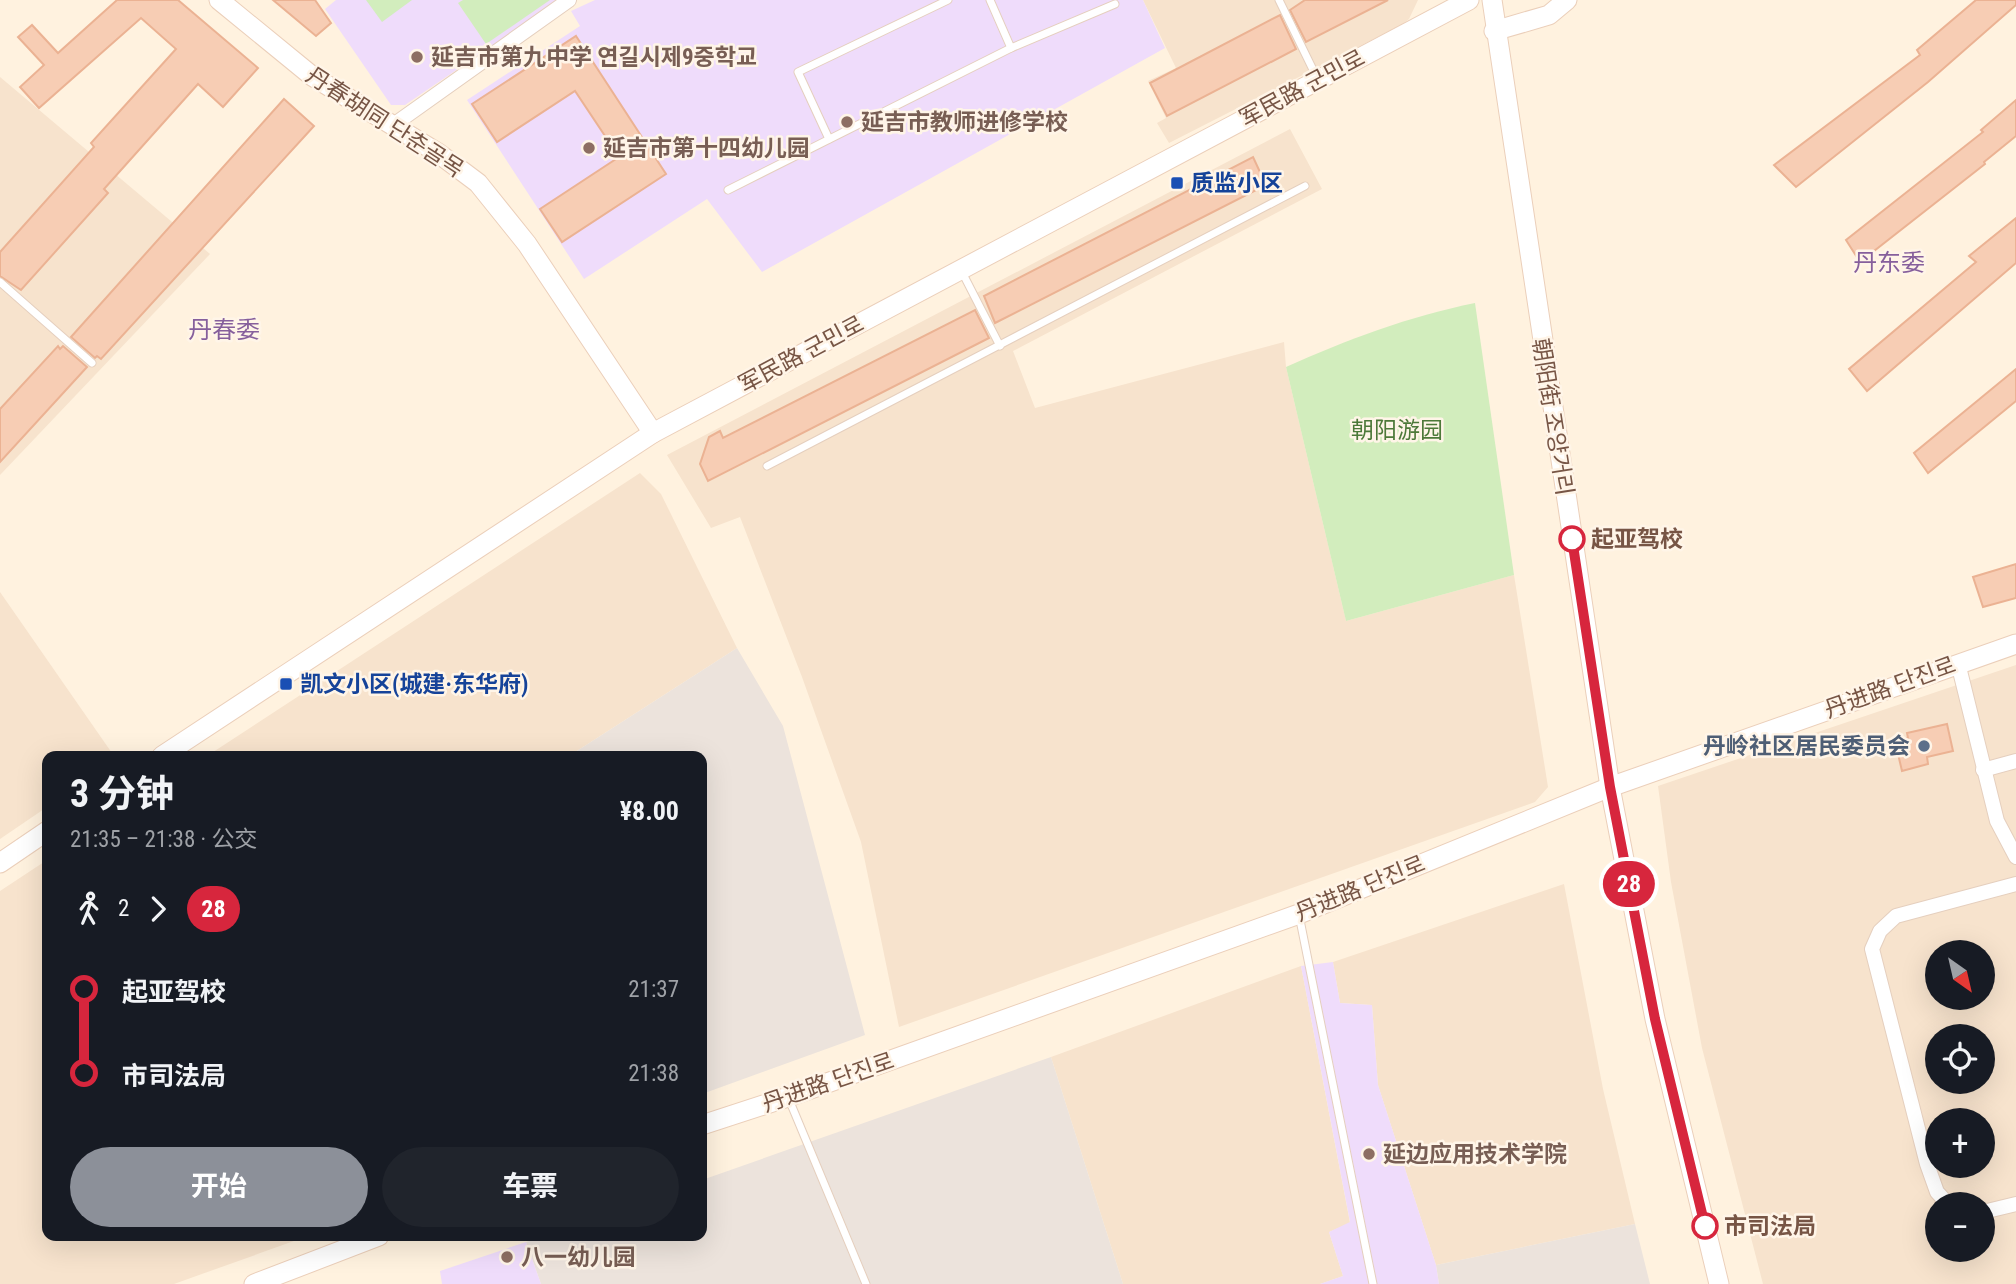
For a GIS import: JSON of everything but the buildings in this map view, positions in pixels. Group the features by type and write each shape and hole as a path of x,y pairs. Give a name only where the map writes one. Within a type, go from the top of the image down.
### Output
{"street":[{"name":"丹春胡同 단춘골목","path":"219,0 312,76 438,153 478,183 527,244 653,433"},
{"path":"392,126 569,0"},
{"name":"军民路 군민로","path":"170,751 653,433 1468,0"},
{"name":"朝阳街 조양거리","path":"1492,0 1494,30 1610,787 1655,1019 1718,1284"},
{"path":"1494,30 1549,15 1567,0"},
{"name":"丹进路 단진로","path":"707,1123 788,1097 1299,914 1610,787 2016,644"},
{"path":"1958,663 1997,821 2016,857"},
{"path":"1983,770 2016,761"},
{"path":"0,863 42,834"},
{"path":"1937,1192 1927,1164 1872,949 1880,931 1896,916 2016,884"},
{"path":"1995,1209 2016,1204"},
{"path":"254,1284 366,1241"}],"lane":[{"path":"829,139 798,72 948,0"},
{"path":"990,0 1011,48"},
{"path":"1279,0 1318,80"},
{"path":"728,190 1011,48 1115,4"},
{"path":"767,466 1305,186"},
{"path":"961,269 1000,346"},
{"path":"0,282 92,363"},
{"path":"1299,914 1373,1284"},
{"path":"788,1097 866,1284"}],"shaded area":[{"name":"延吉市第九中学 연길시제9중학교","path":"336,0 559,0 405,105 391,105 325,9"},
{"name":"延吉市教师进修学校","path":"595,0 1143,0 1165,48 762,272 707,199 584,279 467,100 580,26 571,11"},
{"path":"1143,0 1418,0 1409,19 1403,24 1169,143 1157,123 1166,118 1148,81 1176,68"},
{"path":"0,77 210,254 0,475"},
{"path":"1290,129 1322,189 1013,351 1035,408 1284,342 1286,367 1346,621 1514,575 1548,787 1535,802 899,1027 861,842 802,677 740,517 711,528 667,455"},
{"path":"640,473 661,494 737,648 577,751 215,751"},
{"path":"0,592 111,751 42,751 42,810 0,839"},
{"path":"737,648 783,726 865,1035 707,1092 707,751 577,751"},
{"path":"2016,665 2016,1284 1763,1284 1702,1048 1671,882 1658,786"},
{"path":"42,863 42,1241 294,1241 174,1284 0,1284 0,891"},
{"path":"1564,884 1603,1089 1635,1224 1436,1265 1378,1085 1372,1005 1340,1003 1333,962"},
{"name":"延边应用技术学院","path":"1333,962 1340,1003 1372,1005 1378,1085 1436,1265 1439,1284 1320,1284 1343,1276 1329,1232 1350,1222 1301,966"},
{"path":"1301,966 1350,1223 1329,1232 1343,1276 1320,1284 1123,1284 1051,1057"},
{"path":"1051,1057 1123,1284 541,1284 526,1242 529,1241 707,1241 707,1178"},
{"path":"1635,1224 1650,1284 1439,1284 1436,1265"},
{"name":"八一幼儿园","path":"526,1242 541,1284 442,1284 440,1271"}],"green space":[{"path":"366,0 412,0 382,22"},
{"path":"463,0 550,0 486,44 458,3"},
{"name":"朝阳游园","path":"1475,303 1514,575 1346,621 1286,367 1379,330"}],"bus line":[{"name":"28","path":"1572,539 1610,787 1655,1019 1705,1226"}],"place":[{"name":"延吉市第九中学 연길시제9중학교","path":"417,57"},
{"name":"延吉市教师进修学校","path":"847,122"},
{"name":"延吉市第十四幼儿园","path":"589,148"},
{"name":"质监小区","path":"1177,183"},
{"name":"起亚驾校","path":"1572,539"},
{"name":"凯文小区(城建·东华府)","path":"286,684"},
{"name":"丹岭社区居民委员会","path":"1924,746"},
{"name":"延边应用技术学院","path":"1369,1154"},
{"name":"市司法局","path":"1705,1226"},
{"name":"八一幼儿园","path":"507,1257"}],"district":[{"name":"丹东委","path":"1889,263"},
{"name":"丹春委","path":"224,330"}]}
